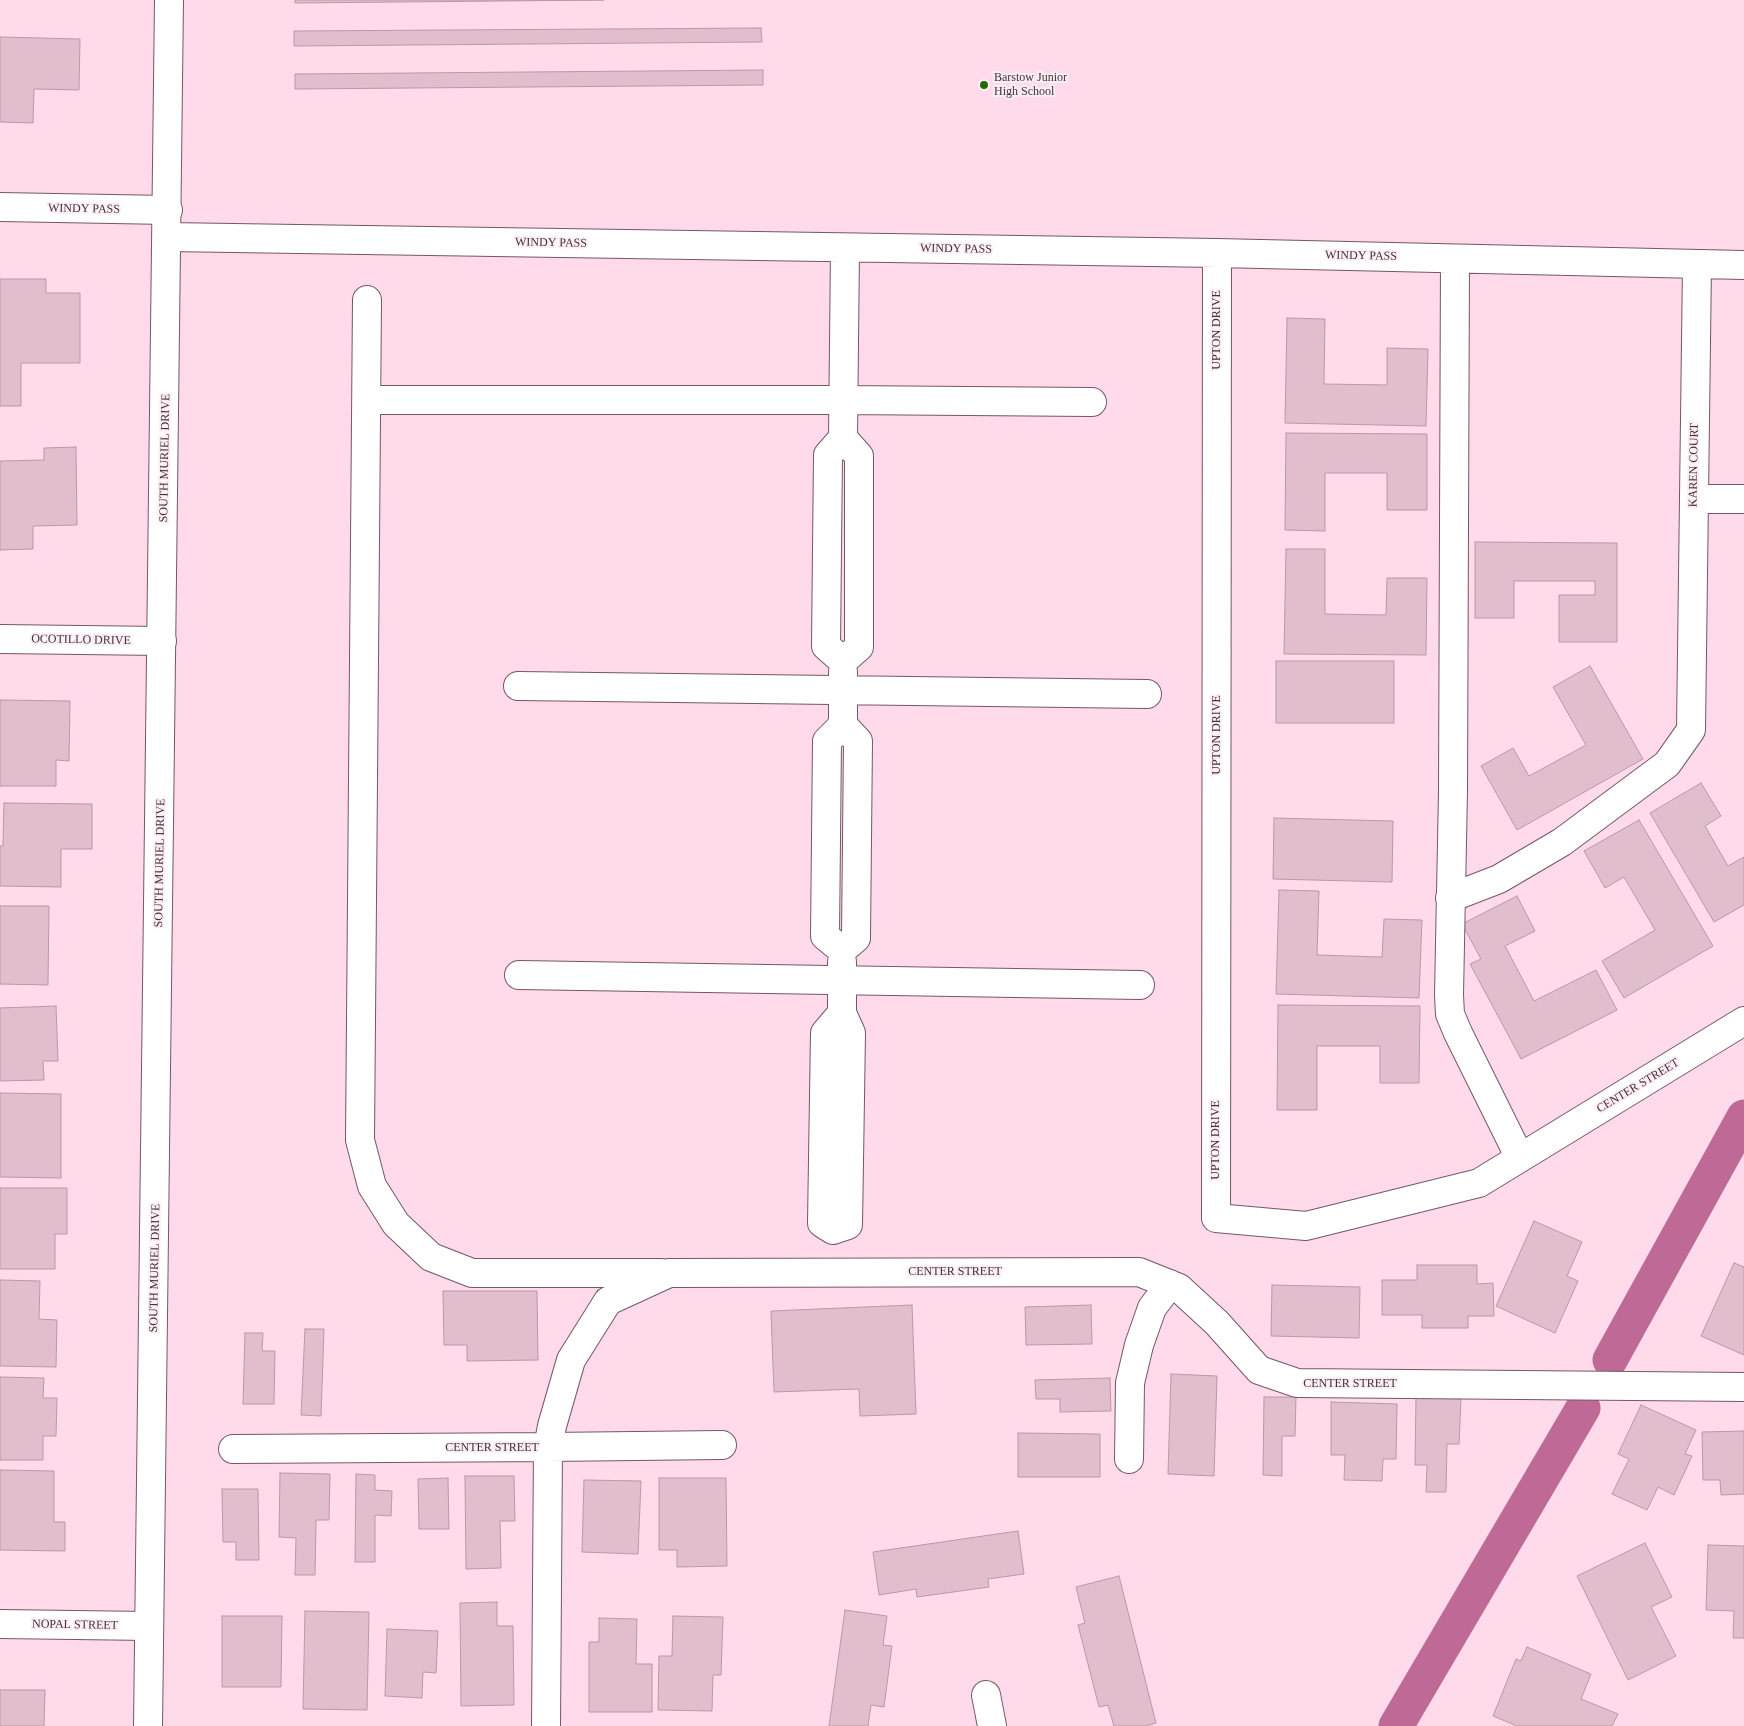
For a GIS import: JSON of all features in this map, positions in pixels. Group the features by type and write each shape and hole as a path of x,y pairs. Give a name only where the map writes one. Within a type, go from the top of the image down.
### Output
{"street":[{"name":"SOUTH MURIEL DRIVE","path":"148,1726 168,210 169,0"},
{"name":"WINDY PASS","path":"0,207 168,210"},
{"name":"WINDY PASS","path":"167,237 1218,253 1744,265"},
{"path":"832,1272 833,1230 822,1222 825,1033 842,1012 842,950 825,936 827,741 843,725 843,661 826,646 828,455 843,438 845,248"},
{"name":"UPTON DRIVE","path":"1216,1218 1218,253"},
{"path":"1455,259 1453,791 1450,898 1450,1014 1520,1158"},
{"name":"KAREN COURT","path":"1450,898 1499,879 1562,842 1666,764 1691,730 1697,264"},
{"path":"367,300 360,1140 372,1186 396,1224 431,1257 472,1273 668,1272"},
{"path":"367,400 1092,402"},
{"path":"1694,499 1744,499"},
{"name":"OCOTILLO DRIVE","path":"0,639 162,641"},
{"path":"518,686 1147,694"},
{"path":"519,975 1140,985"},
{"name":"CENTER STREET","path":"1216,1218 1306,1226 1479,1182 1744,1021"},
{"name":"CENTER STREET","path":"233,1449 548,1448 552,1426 572,1360 608,1301 668,1272 1139,1272 1179,1288 1218,1323 1259,1370 1297,1383 1744,1387"},
{"path":"1129,1459 1130,1382 1139,1345 1152,1308 1170,1284"},
{"path":"546,1726 548,1448 722,1445"},
{"name":"NOPAL STREET","path":"0,1624 149,1626"},
{"path":"986,1695 992,1726"}],"building":[{"path":"295,0 604,0 295,3"},
{"path":"761,28 762,42 294,46 294,31"},
{"path":"0,37 80,39 79,90 34,89 33,123 0,122"},
{"path":"763,70 763,85 295,89 295,74"},
{"path":"0,279 46,279 46,293 80,293 80,363 21,363 21,406 0,406"},
{"path":"1287,318 1325,319 1324,384 1387,385 1387,348 1428,349 1426,426 1285,423"},
{"path":"1286,433 1427,434 1427,510 1387,510 1387,473 1325,473 1325,531 1285,530"},
{"path":"76,447 77,525 33,526 33,549 0,550 0,461 44,460 44,448"},
{"path":"1475,542 1617,543 1617,642 1559,642 1559,595 1595,595 1595,581 1514,581 1514,618 1475,618"},
{"path":"1286,549 1325,549 1325,614 1386,615 1387,578 1427,578 1426,655 1284,654"},
{"path":"1276,661 1394,661 1394,723 1276,723"},
{"path":"1590,666 1643,759 1517,830 1481,766 1513,748 1529,776 1586,745 1553,687"},
{"path":"0,700 70,701 69,761 56,760 56,786 0,786"},
{"path":"1701,783 1721,816 1705,826 1728,866 1744,857 1744,905 1714,922 1650,813"},
{"path":"4,803 92,804 92,849 61,849 61,887 0,886 0,846 3,846"},
{"path":"1274,818 1393,821 1392,882 1273,879"},
{"path":"1639,820 1713,946 1624,998 1602,961 1655,930 1624,877 1605,888 1584,851"},
{"path":"1279,890 1319,891 1317,955 1382,957 1384,919 1422,920 1419,998 1276,994"},
{"path":"1517,896 1535,931 1505,946 1534,1001 1596,970 1617,1010 1521,1059 1470,964 1481,959 1462,924"},
{"path":"0,906 49,906 48,985 0,984"},
{"path":"1278,1005 1420,1006 1419,1083 1380,1083 1380,1046 1317,1046 1317,1110 1277,1110"},
{"path":"56,1006 58,1061 43,1061 44,1080 0,1081 0,1008"},
{"path":"0,1093 61,1094 61,1178 0,1177"},
{"path":"0,1188 67,1188 67,1234 55,1234 55,1269 0,1269"},
{"path":"1534,1221 1582,1242 1567,1276 1578,1281 1555,1333 1496,1306"},
{"path":"1734,1263 1744,1267 1744,1355 1701,1336"},
{"path":"1417,1265 1477,1265 1477,1284 1493,1283 1494,1316 1468,1316 1468,1328 1422,1328 1422,1315 1382,1315 1382,1280 1417,1280"},
{"path":"0,1280 40,1281 39,1319 57,1320 56,1367 0,1366"},
{"path":"1272,1285 1360,1287 1359,1338 1271,1336"},
{"path":"443,1291 537,1291 538,1360 467,1361 467,1345 444,1345"},
{"path":"912,1305 916,1414 860,1416 859,1389 774,1392 771,1311"},
{"path":"1091,1305 1092,1344 1026,1345 1025,1307"},
{"path":"305,1329 324,1329 321,1416 301,1415"},
{"path":"245,1333 263,1333 262,1351 275,1351 274,1404 243,1404"},
{"path":"1171,1374 1217,1376 1214,1476 1168,1474"},
{"path":"0,1377 44,1378 43,1398 57,1398 56,1436 43,1436 43,1460 0,1460"},
{"path":"1110,1378 1111,1411 1060,1412 1060,1399 1036,1399 1035,1380"},
{"path":"1264,1397 1296,1397 1295,1436 1282,1436 1282,1476 1263,1475"},
{"path":"1416,1397 1461,1399 1459,1444 1447,1444 1446,1492 1426,1492 1427,1465 1415,1465"},
{"path":"1331,1402 1397,1404 1396,1459 1383,1459 1382,1481 1344,1480 1345,1455 1331,1455"},
{"path":"1641,1405 1696,1430 1685,1454 1692,1456 1674,1495 1658,1487 1647,1510 1612,1494 1629,1459 1618,1454"},
{"path":"1744,1431 1744,1494 1721,1495 1720,1480 1703,1480 1702,1432"},
{"path":"1018,1433 1100,1434 1100,1477 1018,1477"},
{"path":"0,1470 54,1471 54,1522 65,1522 65,1551 0,1550"},
{"path":"280,1473 330,1474 329,1520 316,1520 315,1575 295,1575 296,1538 279,1537"},
{"path":"356,1474 375,1475 375,1490 392,1491 391,1516 375,1515 375,1562 355,1562"},
{"path":"465,1476 514,1476 515,1521 500,1521 501,1568 466,1569"},
{"path":"448,1478 449,1529 419,1529 418,1479"},
{"path":"659,1478 726,1478 727,1566 677,1567 677,1550 659,1550"},
{"path":"584,1480 641,1481 638,1554 582,1552"},
{"path":"222,1489 258,1489 259,1560 236,1560 236,1542 223,1542"},
{"path":"1018,1531 1024,1574 988,1579 989,1587 917,1597 916,1589 879,1595 873,1552"},
{"path":"1645,1543 1672,1597 1651,1607 1676,1656 1628,1680 1577,1576"},
{"path":"1708,1545 1744,1546 1744,1638 1733,1638 1734,1611 1706,1610"},
{"path":"1119,1576 1156,1723 1145,1726 1114,1726 1108,1705 1099,1707 1078,1625 1085,1623 1076,1587"},
{"path":"497,1602 497,1626 513,1626 514,1705 461,1706 460,1603"},
{"path":"845,1610 887,1616 883,1645 892,1646 884,1707 871,1705 868,1726 829,1726"},
{"path":"305,1611 369,1612 367,1710 303,1709"},
{"path":"222,1616 282,1616 281,1687 222,1687"},
{"path":"673,1616 723,1617 721,1675 713,1675 712,1711 658,1710 659,1656 672,1656"},
{"path":"599,1618 637,1619 636,1664 652,1664 652,1712 589,1712 589,1642 599,1642"},
{"path":"387,1629 438,1631 436,1673 423,1672 422,1698 385,1696"},
{"path":"1527,1647 1591,1674 1581,1699 1618,1714 1612,1726 1517,1726 1493,1716 1516,1659 1521,1661"},
{"path":"0,1690 45,1690 44,1726 0,1726"}],"waterway":[{"path":"1610,1360 1744,1117"},
{"path":"1396,1726 1583,1408"}],"place":[{"name":"Barstow Junior High School","path":"984,85"}]}
